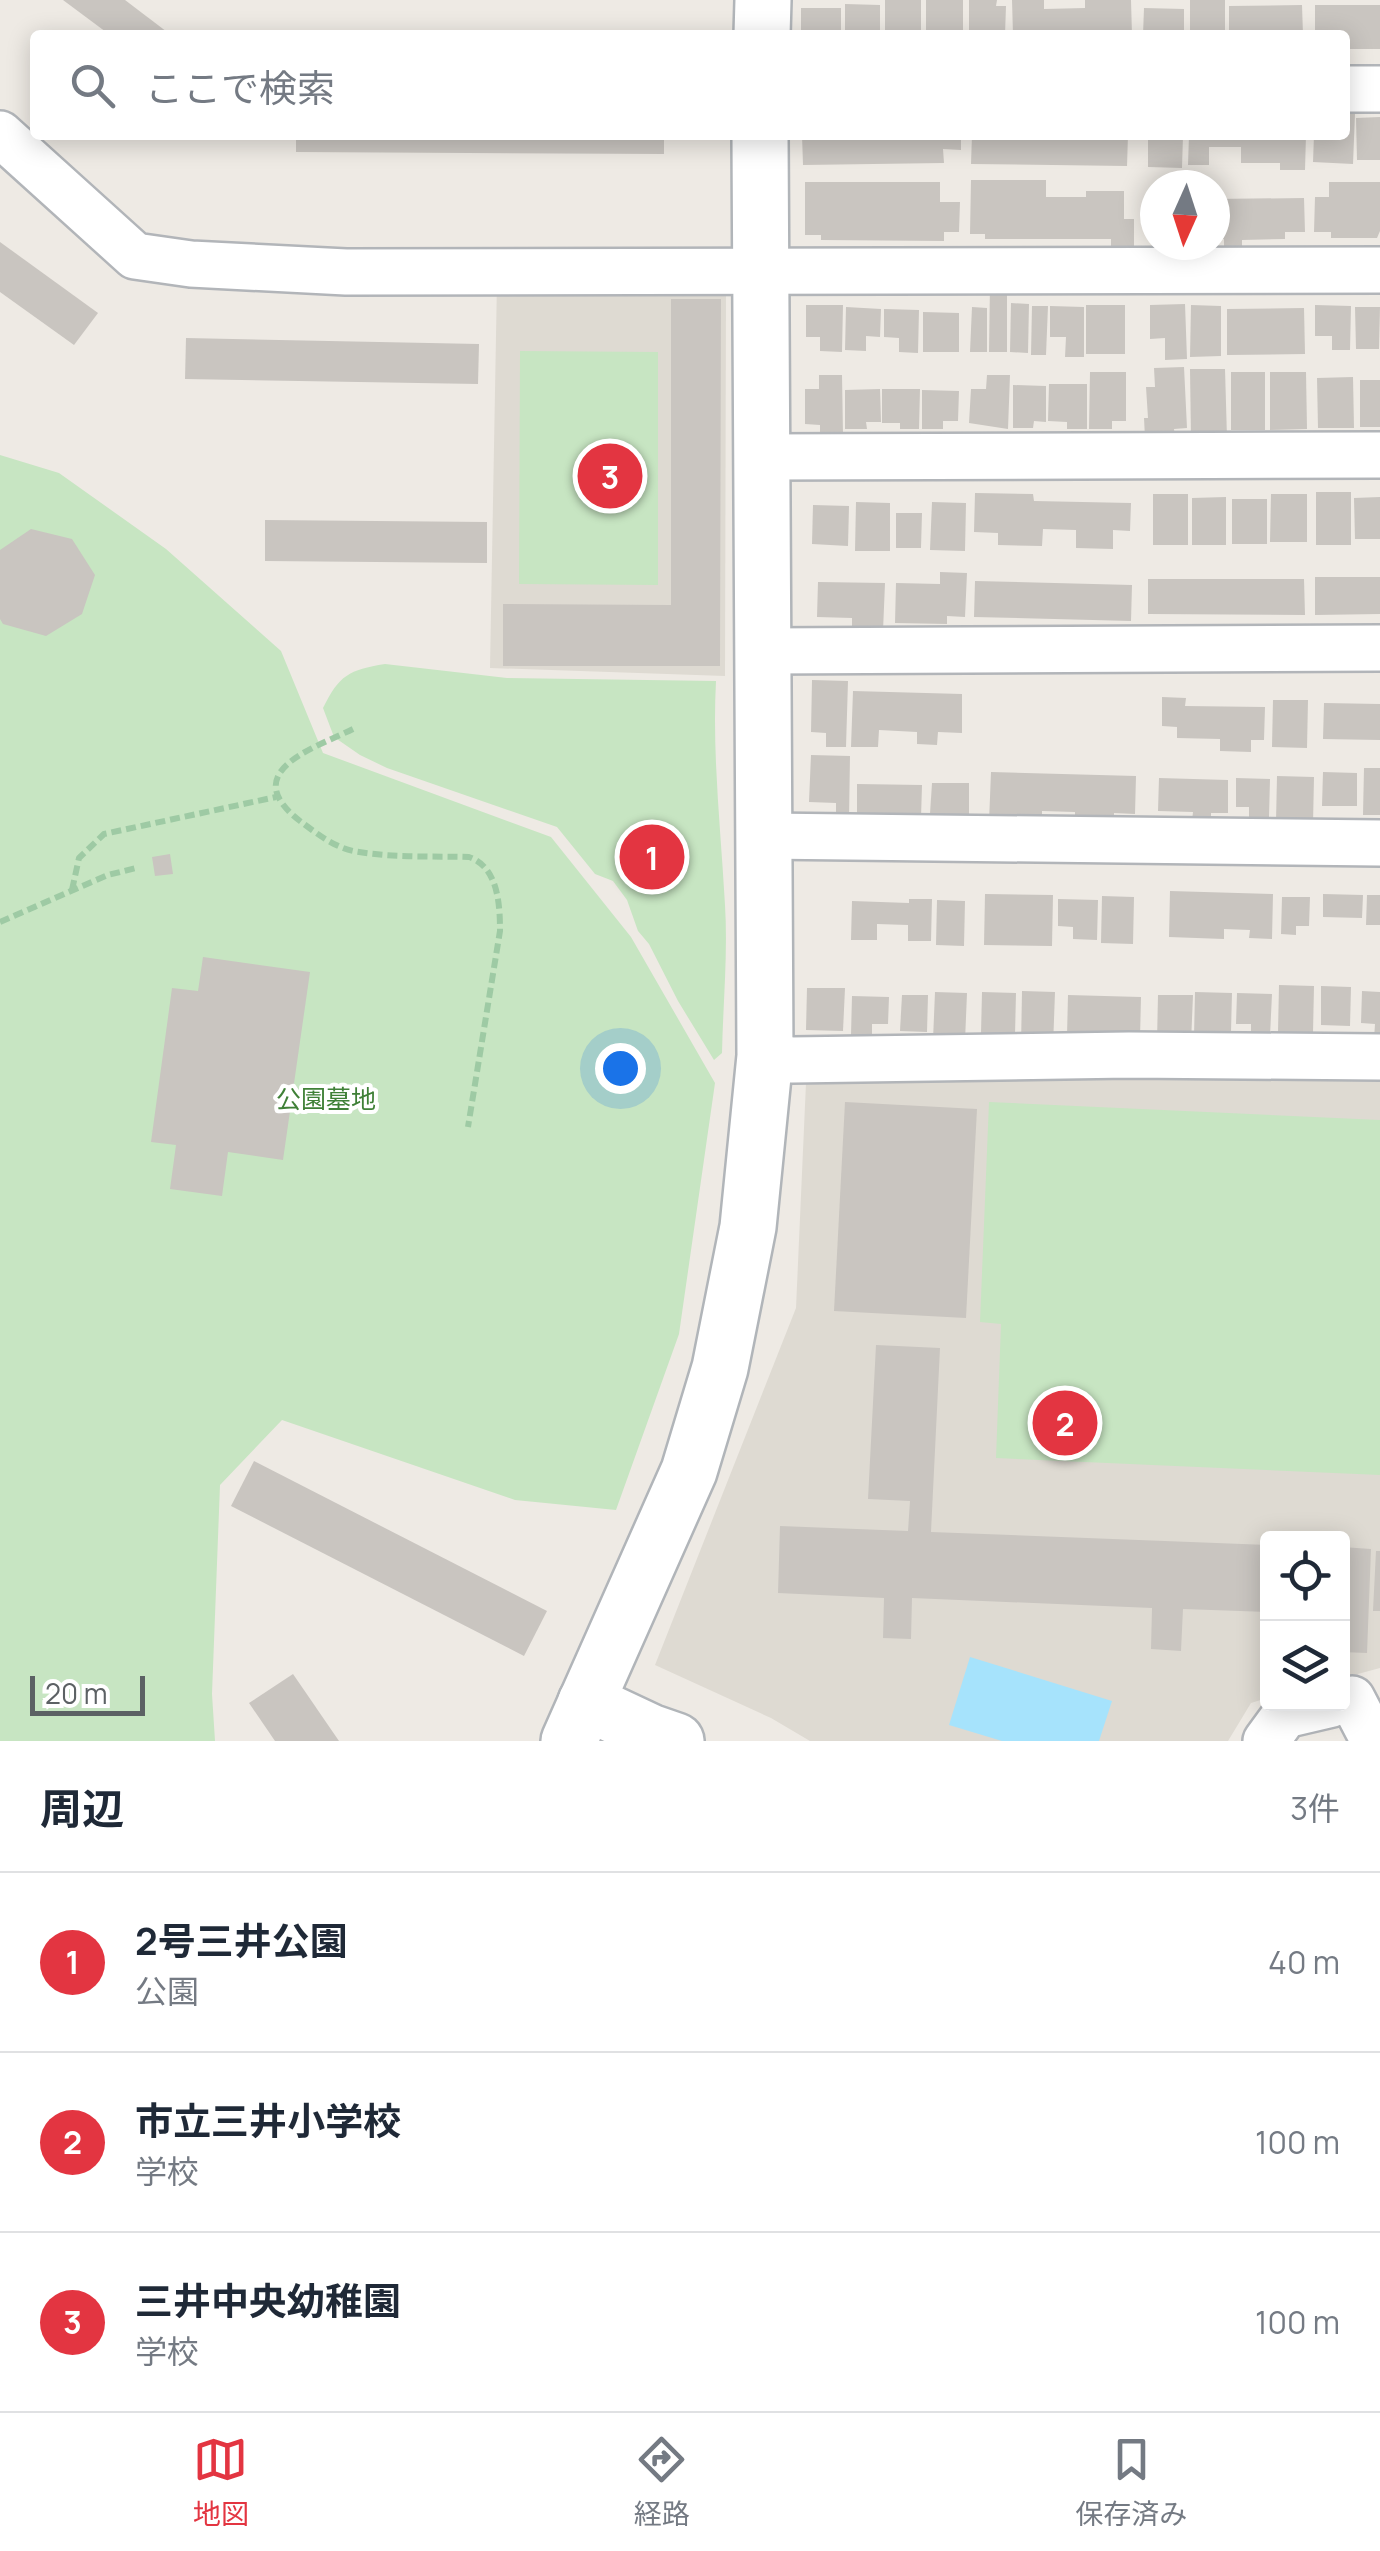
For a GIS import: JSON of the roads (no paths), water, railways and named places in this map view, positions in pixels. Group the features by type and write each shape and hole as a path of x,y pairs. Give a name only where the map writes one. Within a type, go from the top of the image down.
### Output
{"street":[{"path":"762,30 764,0"},
{"path":"1350,89 1380,89"},
{"path":"0,134 136,256 191,264 346,272 1380,270"},
{"path":"676,1741 650,1732 578,1722 689,1471 720,1368 748,1227 765,1056 760,140"},
{"path":"760,457 1380,455"},
{"path":"765,651 1380,648"},
{"path":"765,836 1380,843"},
{"path":"765,1056 792,1060 1380,1057"},
{"path":"1350,1699 1374,1741"},
{"path":"1266,1741 1285,1716 1305,1711"}],"water":[{"path":"970,1657 1112,1701 1099,1741 1002,1741 949,1725"}],"place":[{"name":"三井中央幼稚園","path":"610,476"},
{"name":"2号三井公園","path":"652,857"},
{"name":"市立三井小学校","path":"1065,1423"}],"park label":[{"name":"公園墓地","path":"326,1099"}]}
